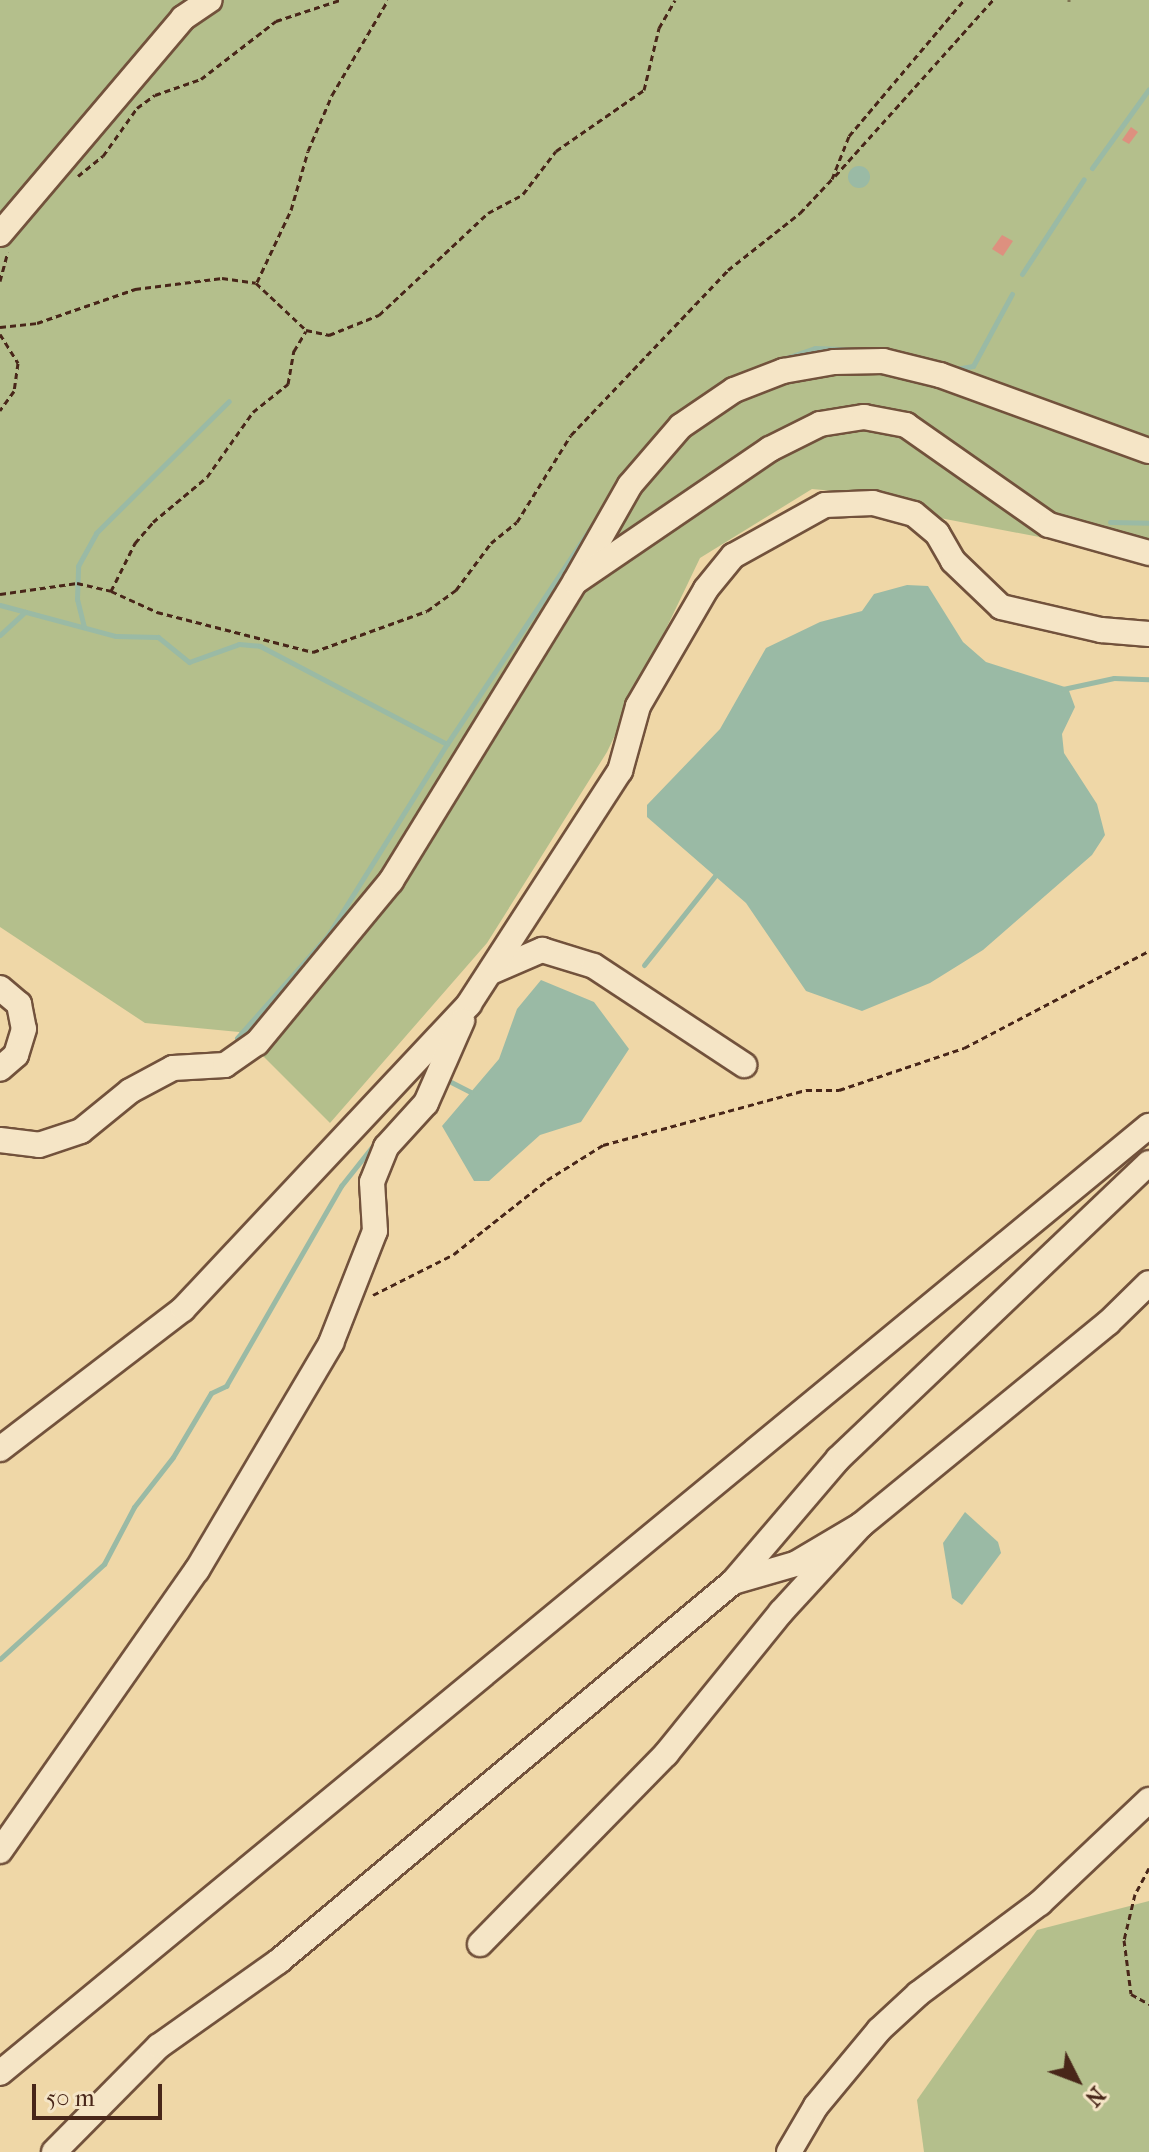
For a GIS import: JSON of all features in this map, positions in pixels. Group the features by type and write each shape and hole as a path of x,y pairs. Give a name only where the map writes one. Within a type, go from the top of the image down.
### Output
{"street":[{"path":"6,239 183,18 210,0"},
{"path":"0,1140 39,1145 81,1131 130,1091 173,1068 225,1065 257,1043 391,881 575,582 630,485 681,426 734,390 783,371 834,362 883,361 940,375 1149,451"},
{"path":"575,582 770,449 820,424 864,417 906,425 1049,525 1149,553"},
{"path":"0,1449 183,1309 469,1004 620,771 638,706 706,589 733,556 774,530 825,505 873,503 914,514 937,533 953,561 1001,607 1101,630 1149,634"},
{"path":"491,972 542,950 594,966 744,1065"},
{"path":"0,988 19,1004 24,1029 16,1055 0,1069"},
{"path":"0,1851 197,1570 331,1343 375,1231 372,1182 382,1158 426,1103 469,1004"},
{"path":"0,2073 1149,1126"},
{"path":"54,2152 159,2046 279,1961 733,1582 838,1459 1149,1163"},
{"path":"480,1944 666,1754 781,1612 861,1525 1108,1323 1149,1283"},
{"path":"1108,1323 1149,1300"},
{"path":"733,1582 795,1564 861,1525"},
{"path":"789,2152 816,2106 879,2030 918,1994 1040,1903 1149,1800"}],"path":[{"path":"70,184 103,156 137,108 155,95 201,79 276,21 340,0"},
{"path":"256,283 291,210 308,151 332,95 388,0"},
{"path":"832,179 849,136 964,0"},
{"path":"0,594 77,583 111,591 157,612 313,652 427,611 456,590 491,543 517,522 582,423 728,270 800,213 993,0"},
{"path":"0,327 37,323 135,289 222,278 256,283 306,330 329,335 379,315 488,213 523,194 556,151 618,105 633,101 644,90 659,28 675,1"},
{"path":"0,281 6,239"},
{"path":"111,591 135,543 153,522 207,477 253,412 288,384 294,351 306,330"},
{"path":"0,334 18,363 14,391 0,410"},
{"path":"344,1309 454,1254 547,1180 603,1145 806,1090 839,1090 964,1048 1149,951"},
{"path":"1149,1868 1135,1894 1124,1940 1131,1994 1149,2004"}],"shaded area":[{"path":"0,0 1149,0 1149,558 940,518 879,495 812,489 700,558 607,752 487,943 330,1123 239,1032 145,1023 0,927"},
{"path":"859,166 870,177 859,188 848,177"},
{"path":"907,585 928,586 963,642 986,662 1068,688 1075,707 1062,734 1064,753 1097,804 1105,835 1092,855 983,950 930,983 862,1011 806,991 746,903 647,817 647,805 720,729 766,648 820,622 862,611 874,594"},
{"path":"541,980 594,1002 629,1049 581,1122 540,1135 489,1181 474,1181 442,1126 499,1059 517,1009"},
{"path":"965,1512 998,1542 1001,1553 962,1605 952,1598 943,1543"},
{"path":"1149,1901 1149,2152 924,2152 917,2100 1037,1930"}],"building":[{"path":"1131,127 1138,132 1129,144 1122,140"},
{"path":"1002,235 1013,241 1003,256 992,249"}],"waterway":[{"path":"1092,168 1149,89"},
{"path":"1022,274 1084,179"},
{"path":"956,369 973,366 1012,294"},
{"path":"777,361 815,348 865,350"},
{"path":"887,350 916,357"},
{"path":"733,379 768,364"},
{"path":"84,627 77,599 78,566 96,533 229,401"},
{"path":"0,605 116,636 158,637 189,662 239,644 260,646 447,744 603,509"},
{"path":"1110,522 1149,523"},
{"path":"0,635 25,612"},
{"path":"1063,689 1114,678 1149,679"},
{"path":"237,1038 328,935 447,744"},
{"path":"644,965 718,872"},
{"path":"451,1082 471,1092"},
{"path":"0,1659 104,1564 134,1507 173,1457 211,1393 226,1386 341,1186 376,1142"}]}
